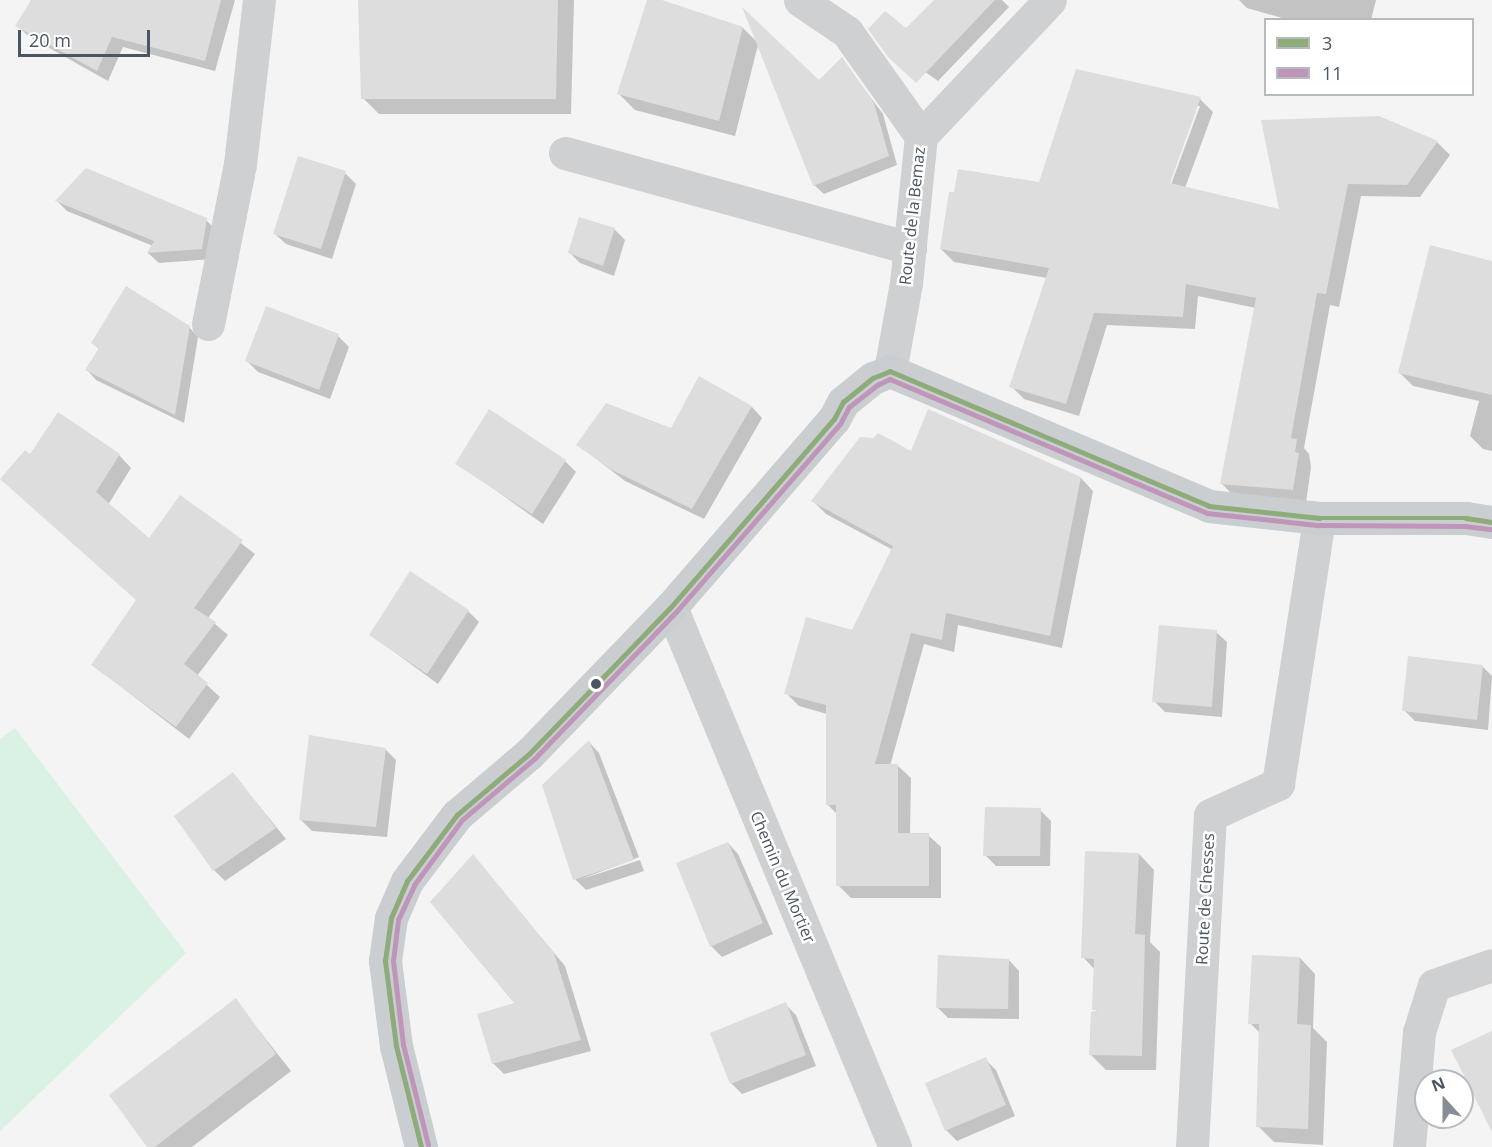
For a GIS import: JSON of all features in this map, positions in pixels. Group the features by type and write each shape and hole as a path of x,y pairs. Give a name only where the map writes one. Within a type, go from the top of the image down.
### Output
{"main road":[{"path":"421,1147 396,1046 386,961 391,918 407,881 457,815 529,754 671,607 834,419 843,402 873,378 890,371 1209,506 1319,518 1466,518 1492,522"}],"street":[{"path":"208,324 240,164 259,0"},
{"name":"Route de la Bemaz","path":"800,0 848,32 921,136 910,248 890,371"},
{"path":"921,136 1050,0"},
{"path":"565,153 910,248"},
{"name":"Route de Chesses","path":"1192,1147 1210,815 1278,784 1319,518"},
{"name":"Chemin du Mortier","path":"671,607 895,1147"},
{"path":"1409,1147 1419,1032 1434,985 1492,965"}],"green space":[{"path":"15,728 186,953 0,1131 0,739"}],"building":[{"path":"31,0 221,0 205,61 112,37 97,71 15,26"},
{"path":"358,0 558,0 556,99 361,99"},
{"path":"647,0 662,0 743,27 719,121 617,94"},
{"path":"934,0 995,0 916,83 888,57 868,29 885,11 906,28"},
{"path":"742,7 819,80 842,57 874,103 889,156 813,186"},
{"path":"1076,69 1201,97 1170,183 1279,209 1261,120 1379,116 1438,141 1407,185 1348,184 1326,294 1317,293 1291,438 1297,439 1295,452 1299,453 1293,490 1220,484 1256,298 1186,284 1183,317 1094,313 1066,404 1009,387 1049,268 940,249 949,192 954,192 958,169 1039,182"},
{"path":"298,156 346,171 321,249 273,234"},
{"path":"86,168 207,218 202,249 147,253 154,241 55,201"},
{"path":"579,217 615,228 603,266 568,253"},
{"path":"1430,245 1492,261 1492,395 1398,373"},
{"path":"126,286 190,326 175,415 85,370 99,348 91,343"},
{"path":"266,306 339,334 319,390 245,361"},
{"path":"699,376 752,406 692,509 612,470 576,445 606,403 671,428"},
{"path":"489,409 566,460 532,514 455,464"},
{"path":"928,409 1081,477 1050,636 946,613 942,640 911,633 875,764 898,764 898,833 929,833 929,886 836,886 836,805 826,805 826,705 784,694 806,617 852,630 893,546 811,501 860,437 873,438 878,433 911,451"},
{"path":"58,412 120,454 96,492 149,538 180,495 243,540 194,608 216,622 184,664 208,683 176,727 91,665 136,600 0,479 25,450 30,454"},
{"path":"410,571 469,610 427,674 369,635"},
{"path":"1159,625 1217,630 1212,707 1152,702"},
{"path":"1408,656 1483,665 1477,720 1402,711"},
{"path":"309,735 386,748 376,827 299,820"},
{"path":"589,740 634,860 573,880 542,785"},
{"path":"233,772 276,828 213,871 174,816"},
{"path":"985,807 1041,808 1040,856 983,856"},
{"path":"728,842 763,923 710,947 676,863"},
{"path":"1085,851 1139,853 1135,934 1145,935 1142,1056 1089,1055 1091,1012 1098,1010 1092,1010 1094,959 1081,958"},
{"path":"473,854 554,953 581,1040 492,1064 477,1014 514,1003 430,902"},
{"path":"938,955 1009,959 1008,1009 936,1008"},
{"path":"1252,955 1300,957 1297,1024 1311,1025 1308,1129 1256,1127 1259,1024 1248,1024"},
{"path":"236,998 276,1054 155,1147 147,1147 109,1095"},
{"path":"786,1002 806,1055 730,1084 710,1033"},
{"path":"1492,1031 1492,1132 1474,1096 1474,1069 1460,1069 1451,1050"},
{"path":"986,1057 1006,1105 945,1131 925,1083"}],"transit line":[{"name":"3","path":"421,1147 396,1046 385,961 391,918 407,881 457,815 529,754 671,607 834,419 843,402 873,378 890,371 1209,506 1319,518 1466,518 1492,522"},
{"name":"11","path":"428,1145 403,1045 393,961 398,920 414,885 462,820 534,759 676,612 840,424 849,407 877,385 890,379 1207,513 1318,525 1465,526 1491,529"}]}
